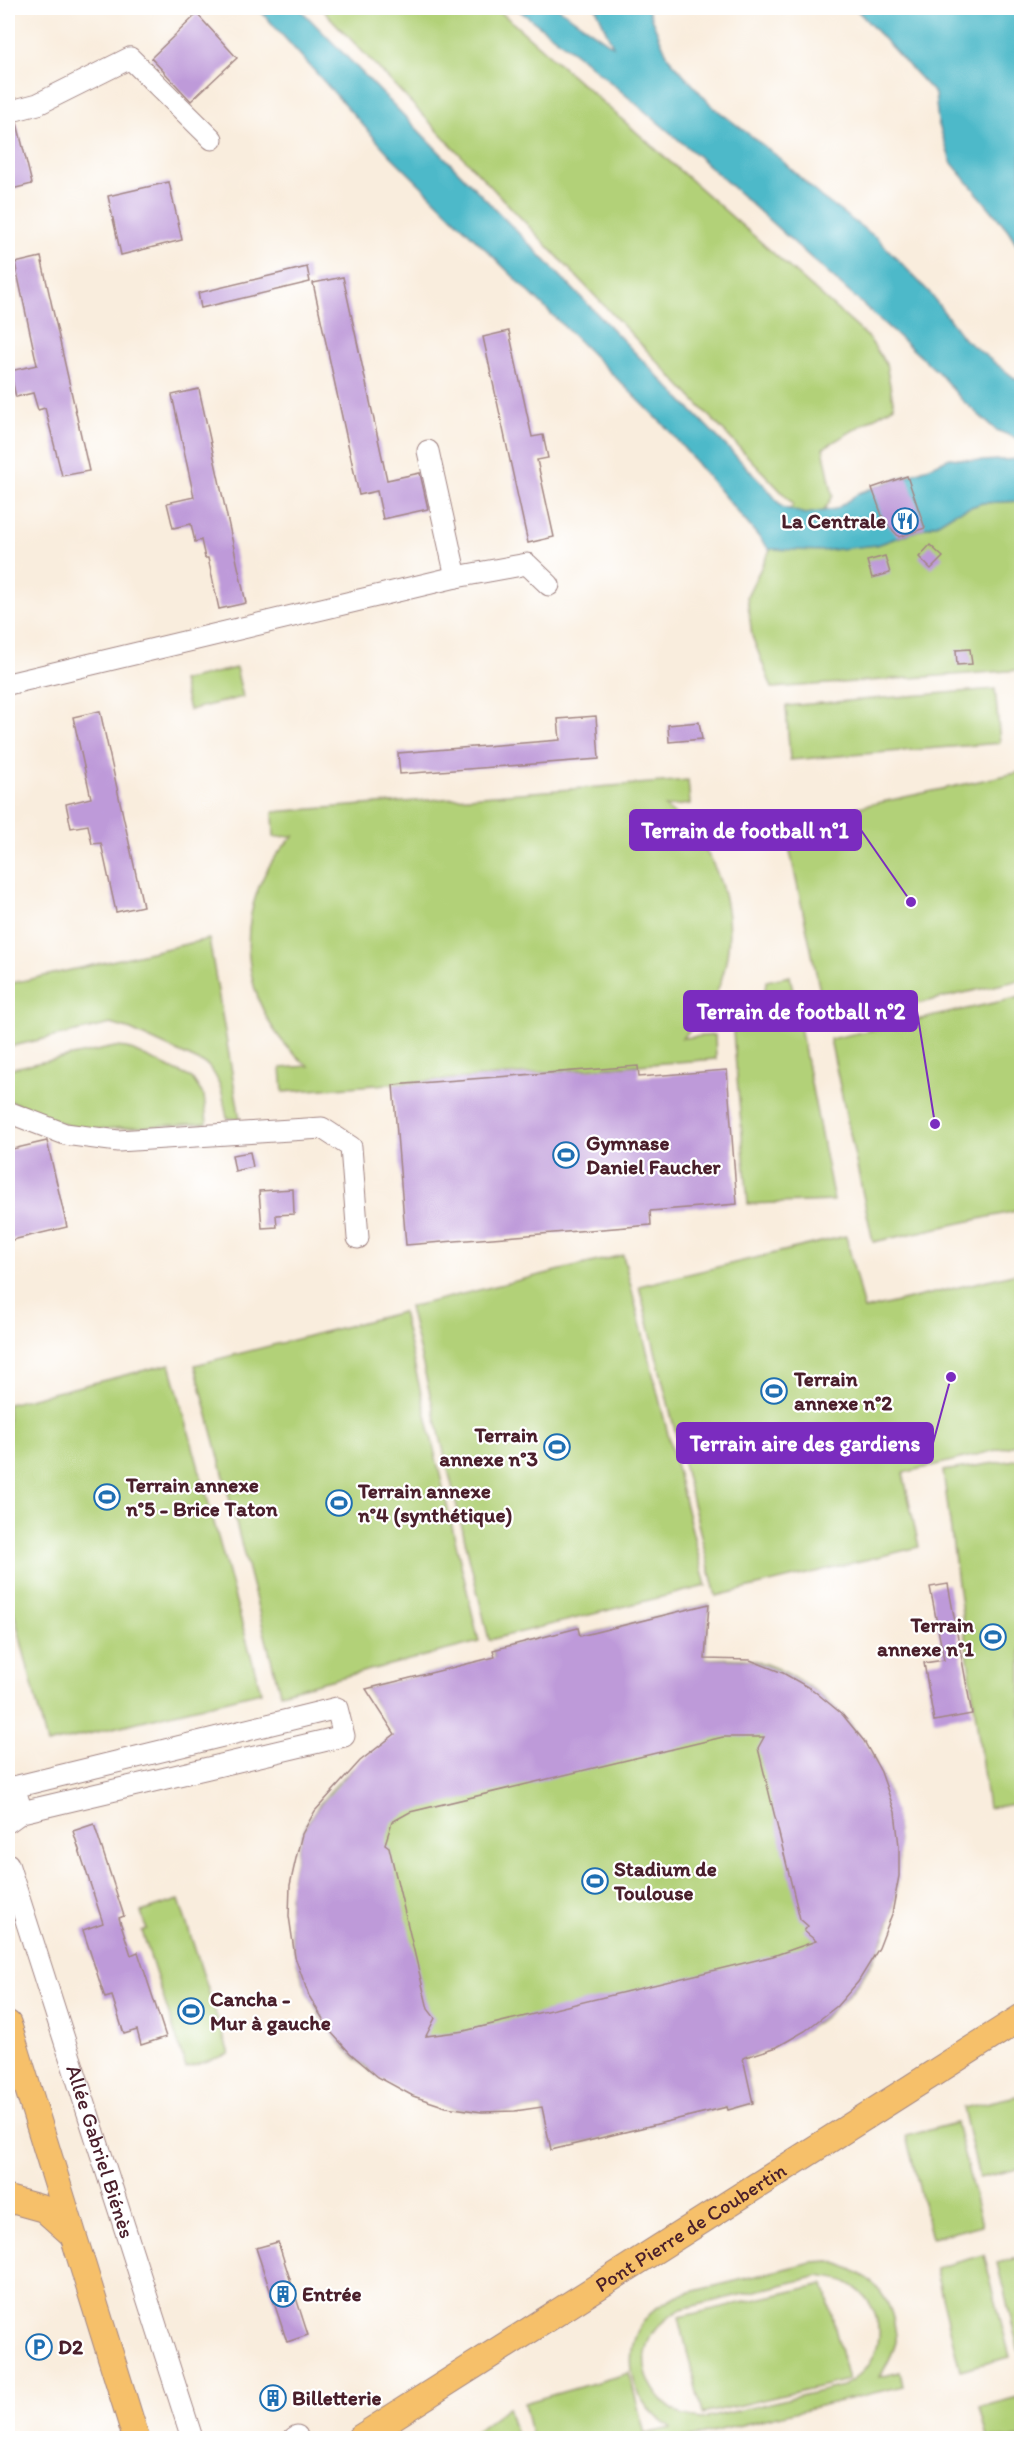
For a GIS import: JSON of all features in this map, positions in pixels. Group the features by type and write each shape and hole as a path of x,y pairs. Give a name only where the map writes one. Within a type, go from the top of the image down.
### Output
{"main road":[{"name":"Pont Pierre de Coubertin","path":"360,2439 1022,2017"},
{"path":"8,2024 136,2439"},
{"path":"8,2199 44,2210 73,2235"}],"street":[{"path":"8,112 38,104 130,58 212,139"},
{"path":"428,451 456,577"},
{"path":"8,684 456,577 527,564 549,585"},
{"path":"8,1112 65,1134 118,1141 322,1128 351,1147 358,1238"},
{"path":"337,1708 344,1736 15,1817 14,1787 337,1708"},
{"name":"Allée Gabriel Biénès","path":"8,1864 192,2439"}],"green space":[{"path":"321,8 496,8 868,337 886,364 894,406 823,448 833,496 799,550 877,545 938,523 954,513 982,503 1021,501 1021,670 772,688 752,636 747,596 793,504"},
{"path":"236,668 243,697 189,710 182,681"},
{"path":"995,689 1000,743 790,760 786,706"},
{"path":"1021,772 1021,980 827,1024 784,823"},
{"path":"688,780 690,804 665,807 686,825 704,847 725,898 729,926 727,954 721,981 709,1007 697,1024 682,1038 715,1035 716,1059 283,1092 281,1068 309,1066 284,1043 266,1016 254,986 249,954 250,922 258,890 272,861 294,836 274,837 273,812"},
{"path":"209,939 240,1119 227,1118 219,1083 207,1065 131,1030 111,1024 8,1047 8,984"},
{"path":"790,976 834,1201 748,1204 730,997 763,1011 766,981"},
{"path":"1021,997 1021,1210 873,1242 830,1039"},
{"path":"115,1047 127,1048 192,1078 204,1096 207,1123 85,1130 66,1125 8,1100 8,1069"},
{"name":"Terrain annexe n°2","path":"846,1236 864,1310 1021,1272 1021,1444 903,1473 919,1547 716,1596 639,1286"},
{"name":"Terrain annexe n°3","path":"623,1255 706,1586 489,1640 409,1307"},
{"name":"Terrain annexe n°4 (synthétique)","path":"402,1312 479,1642 280,1693 195,1365"},
{"name":"Terrain annexe n°5 - Brice Taton","path":"170,1364 261,1692 47,1744 8,1589 8,1404"},
{"name":"Terrain annexe n°1","path":"1021,1459 1021,1803 988,1808 943,1471"},
{"name":"Stadium de Toulouse","path":"709,1604 705,1659 751,1660 793,1676 819,1694 842,1715 874,1758 888,1794 897,1831 898,1869 893,1907 882,1943 863,1976 837,2006 816,2024 781,2044 743,2058 753,2103 728,2110 726,2107 551,2150 542,2107 495,2112 447,2107 377,2076 353,2057 333,2034 317,2009 304,1982 295,1953 290,1924 290,1894 295,1864 310,1818 343,1778 396,1735 366,1689 494,1658 493,1650 578,1628 580,1636"},
{"name":"Cancha - Mur à gauche","path":"179,1900 229,2054 186,2068 142,1931 147,1929 141,1912"},
{"path":"1021,2095 1021,2168 979,2178 963,2108"},
{"path":"956,2123 982,2225 932,2238 906,2136"},
{"path":"984,2255 1010,2357 960,2370 935,2268"},
{"path":"1021,2257 1022,2352 1019,2352 997,2263"},
{"path":"830,2261 852,2270 871,2283 886,2300 894,2323 896,2342 880,2377 900,2372 903,2386 687,2438 532,2438 524,2403 629,2373 645,2434 671,2428 647,2407 640,2396 632,2372 631,2359 636,2334 651,2313 666,2302 683,2294 812,2262","holes":["819,2276 846,2282 861,2293 871,2306 877,2320 878,2335 875,2351 868,2365 857,2377 842,2386 703,2419 680,2414 662,2400 655,2391 646,2371 646,2349 656,2329 672,2315 681,2309"]},
{"path":"824,2284 848,2380 702,2414 679,2317"},
{"path":"1018,2397 1021,2413 1021,2438 988,2438 980,2407"},
{"path":"508,2407 517,2438 467,2438"}],"water":[{"path":"258,8 299,8 766,487 782,507 805,514 836,509 859,493 950,458 981,461 1021,459 1021,501 982,503 954,513 938,523 877,545 822,551 769,549 666,427 389,154"},
{"path":"516,8 558,8 613,46 596,8 647,8 668,57 712,106 777,156 821,197 878,239 929,292 964,339 1021,383 1021,440 996,430 961,399 939,373 699,157 583,59"},
{"path":"855,8 1021,8 1021,251 1008,230 951,162 938,122 935,94"}],"building":[{"path":"197,14 237,58 191,101 151,58"},
{"path":"17,123 32,184 8,190 8,124"},
{"path":"169,182 182,240 121,255 108,196"},
{"path":"41,257 89,471 62,476 45,408 38,410 33,393 16,397 10,371 37,365 15,263"},
{"path":"307,267 310,282 201,308 198,293"},
{"path":"343,277 387,480 420,473 428,509 383,519 377,491 359,495 313,283"},
{"path":"509,331 532,437 543,435 548,458 537,460 554,537 528,543 483,337"},
{"path":"199,389 246,603 219,609 208,558 205,558 201,540 195,542 191,524 173,528 167,503 194,497 172,395"},
{"path":"907,476 925,528 899,537 884,521 872,488"},
{"path":"930,545 943,557 931,569 919,557"},
{"path":"885,556 890,573 872,578 867,561"},
{"path":"970,649 972,664 957,665 956,650"},
{"path":"100,711 143,906 116,912 101,843 92,844 88,825 71,828 66,804 91,798 73,717"},
{"path":"596,716 599,759 400,774 398,753 560,740 558,719"},
{"path":"699,722 702,739 669,742 668,725"},
{"name":"Gymnase Daniel Faucher","path":"638,1066 639,1077 727,1070 737,1204 650,1211 651,1225 406,1245 393,1085"},
{"path":"47,1141 67,1227 8,1241 8,1150"},
{"path":"250,1152 253,1167 235,1171 232,1155"},
{"path":"293,1189 294,1214 276,1215 277,1227 262,1228 259,1191"},
{"path":"948,1584 972,1714 934,1721 924,1663 944,1660 930,1587"},
{"name":"Stadium de Toulouse","path":"709,1604 705,1659 750,1660 783,1673 813,1690 842,1714 864,1741 881,1772 895,1812 899,1846 899,1876 892,1914 879,1948 858,1982 837,2006 805,2031 777,2047 743,2058 753,2103 728,2110 727,2107 551,2150 542,2107 482,2112 446,2107 413,2096 378,2077 350,2053 330,2031 309,1996 295,1957 289,1916 290,1885 302,1834 315,1811 360,1761 395,1734 366,1689 495,1657 493,1650 578,1628 580,1636","holes":["723,1737 764,1737 758,1748 800,1919 808,1926 804,1931 816,1941 773,1956 464,2031 426,2036 435,2018 428,2009 389,1847 385,1844 392,1822 410,1812"]},
{"path":"94,1824 124,1916 119,1918 131,1955 138,1952 166,2037 141,2045 137,2030 124,2034 112,1996 105,1998 83,1930 103,1923 73,1831"},
{"name":"Entrée","path":"278,2242 308,2335 287,2342 256,2248"}],"place":[{"name":"La Centrale","path":"905,521"},
{"name":"Terrain de football n°1","path":"911,902"},
{"name":"Terrain de football n°2","path":"935,1124"},
{"name":"Gymnase Daniel Faucher","path":"566,1155"},
{"name":"Terrain aire des gardiens","path":"951,1377"},
{"name":"Terrain annexe n°2","path":"774,1391"},
{"name":"Terrain annexe n°3","path":"557,1447"},
{"name":"Terrain annexe n°5 - Brice Taton","path":"107,1497"},
{"name":"Terrain annexe n°4 (synthétique)","path":"339,1503"},
{"name":"Terrain annexe n°1","path":"993,1637"},
{"name":"Stadium de Toulouse","path":"595,1881"},
{"name":"Cancha - Mur à gauche","path":"191,2011"},
{"name":"Entrée","path":"283,2294"},
{"name":"D2","path":"39,2347"},
{"name":"Billetterie","path":"273,2398"}]}
